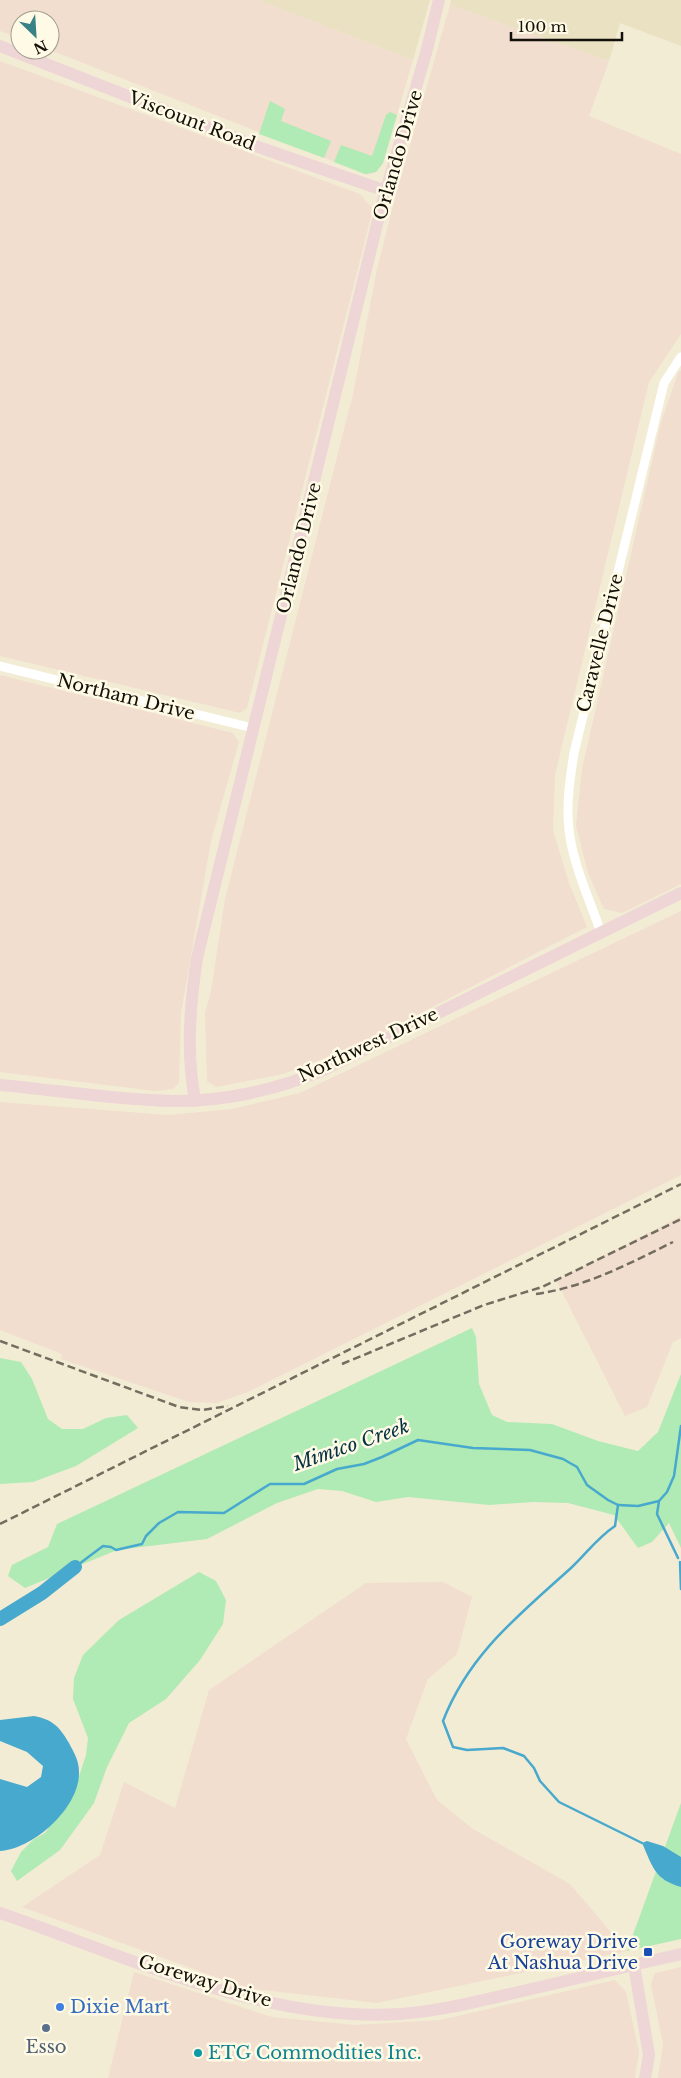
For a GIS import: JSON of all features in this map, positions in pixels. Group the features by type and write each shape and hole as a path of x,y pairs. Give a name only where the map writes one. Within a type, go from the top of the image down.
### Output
{"street":[{"name":"Orlando Drive","path":"194,1100 190,1079 190,1032 197,958 252,728 310,505 386,191 426,53 439,0"},
{"name":"Viscount Road","path":"0,46 261,148 386,191"},
{"name":"Caravelle Drive","path":"601,933 578,868 569,830 569,780 664,383 681,357"},
{"name":"Northam Drive","path":"0,666 252,728"},
{"name":"Northwest Drive","path":"0,1085 171,1101 194,1100 260,1089 317,1072 681,893"},
{"name":"Goreway Drive","path":"0,1913 223,1990 266,2001 328,2012 400,2014 447,2008 681,1954"},
{"path":"634,1965 645,2018 649,2055 645,2078"}],"shaded area":[{"path":"0,0 258,0 413,60 383,163 376,172 368,175 60,54 60,10 10,10 10,34 0,31"},
{"path":"258,0 430,0 413,60"},
{"path":"451,0 681,0 681,46 620,23 609,61 450,5"},
{"path":"450,5 609,61 589,116 681,154 681,334 649,382 555,775 553,830 569,883 587,927 355,1047 283,1074 216,1087 207,1081 205,1013 211,991 225,899 353,394 377,269 395,198"},
{"path":"0,61 360,194 373,209 247,708 240,713 0,656"},
{"path":"681,370 681,884 622,913 604,909 588,873 576,826 582,769 661,422 678,373"},
{"path":"0,675 233,733 239,742 211,841 181,1013 179,1083 173,1089 155,1091 0,1072"},
{"path":"681,911 681,1175 248,1392 217,1403 189,1402 61,1359 62,1354 0,1330 0,1102 168,1115 232,1109 300,1093"},
{"path":"681,1216 681,1338 673,1342 647,1407 625,1416 556,1280"},
{"path":"443,1582 472,1597 457,1654 428,1679 406,1739 437,1800 473,1829 570,1884 627,1951 377,2003 246,1988 22,1907 100,1855 124,1782 175,1808 209,1690 366,1583"},
{"path":"681,1967 681,2078 658,2078 663,2044 651,1984 655,1973"},
{"path":"134,1972 272,2017 355,2025 440,2020 615,1980 626,1992 639,2051 635,2078 108,2078"}],"green space":[{"path":"270,101 285,109 281,121 331,141 324,158 259,134"},
{"path":"390,112 397,115 383,163 376,172 365,174 334,162 341,145 372,156 386,115"},
{"path":"472,1328 476,1337 479,1384 492,1415 507,1422 552,1424 598,1441 638,1451 658,1432 681,1374 681,1548 669,1523 652,1542 638,1548 614,1515 568,1503 533,1502 489,1505 408,1497 376,1502 342,1491 318,1489 277,1503 207,1539 117,1550 25,1588 8,1576 12,1565 48,1547 57,1524"},
{"path":"0,1358 21,1362 32,1379 48,1419 62,1429 83,1429 106,1418 127,1415 138,1428 76,1466 33,1482 0,1484"},
{"path":"199,1572 216,1581 226,1600 223,1624 200,1660 166,1699 129,1723 107,1767 94,1803 60,1850 17,1881 11,1871 21,1852 34,1839 45,1833 73,1795 86,1755 88,1738 73,1699 74,1678 83,1655 119,1620"},
{"path":"681,1803 681,1939 627,1951"}],"water":[{"path":"34,1716 51,1722 59,1728 65,1737 78,1764 77,1785 72,1799 53,1824 27,1843 0,1851 0,1779 27,1787 41,1777 43,1766 27,1752 0,1741 0,1720"},
{"path":"647,1841 663,1846 681,1857 681,1887 665,1880 656,1871 642,1843"}],"waterway":[{"name":"Mimico Creek","path":"75,1567 103,1546 116,1550 142,1544 146,1536 159,1523 178,1512 224,1513 270,1484 304,1484 337,1469 364,1464 418,1440 473,1448 530,1450 563,1459 577,1467 587,1485 608,1500 618,1505 638,1506 659,1501 667,1492 674,1476 681,1426"},
{"path":"659,1501 657,1514 678,1558"},
{"path":"618,1505 615,1526 515,1619 481,1656 454,1697 443,1721 453,1747 467,1750 503,1748 524,1756 534,1768 540,1781 559,1802 642,1843"},
{"path":"680,1562 681,1589"},
{"name":"Mimico Creek","path":"0,1619 42,1593 75,1567"}],"railway":[{"path":"0,1524 681,1184"},
{"path":"342,1364 484,1305 542,1287 681,1219"},
{"path":"536,1294 554,1291 589,1280 673,1242"},
{"path":"0,1341 179,1407 202,1410 228,1406"}],"place":[{"name":"Goreway Drive At Nashua Drive","path":"648,1952"},
{"name":"Dixie Mart","path":"60,2007"},
{"name":"Esso","path":"46,2028"},
{"name":"ETG Commodities Inc.","path":"198,2053"}]}
